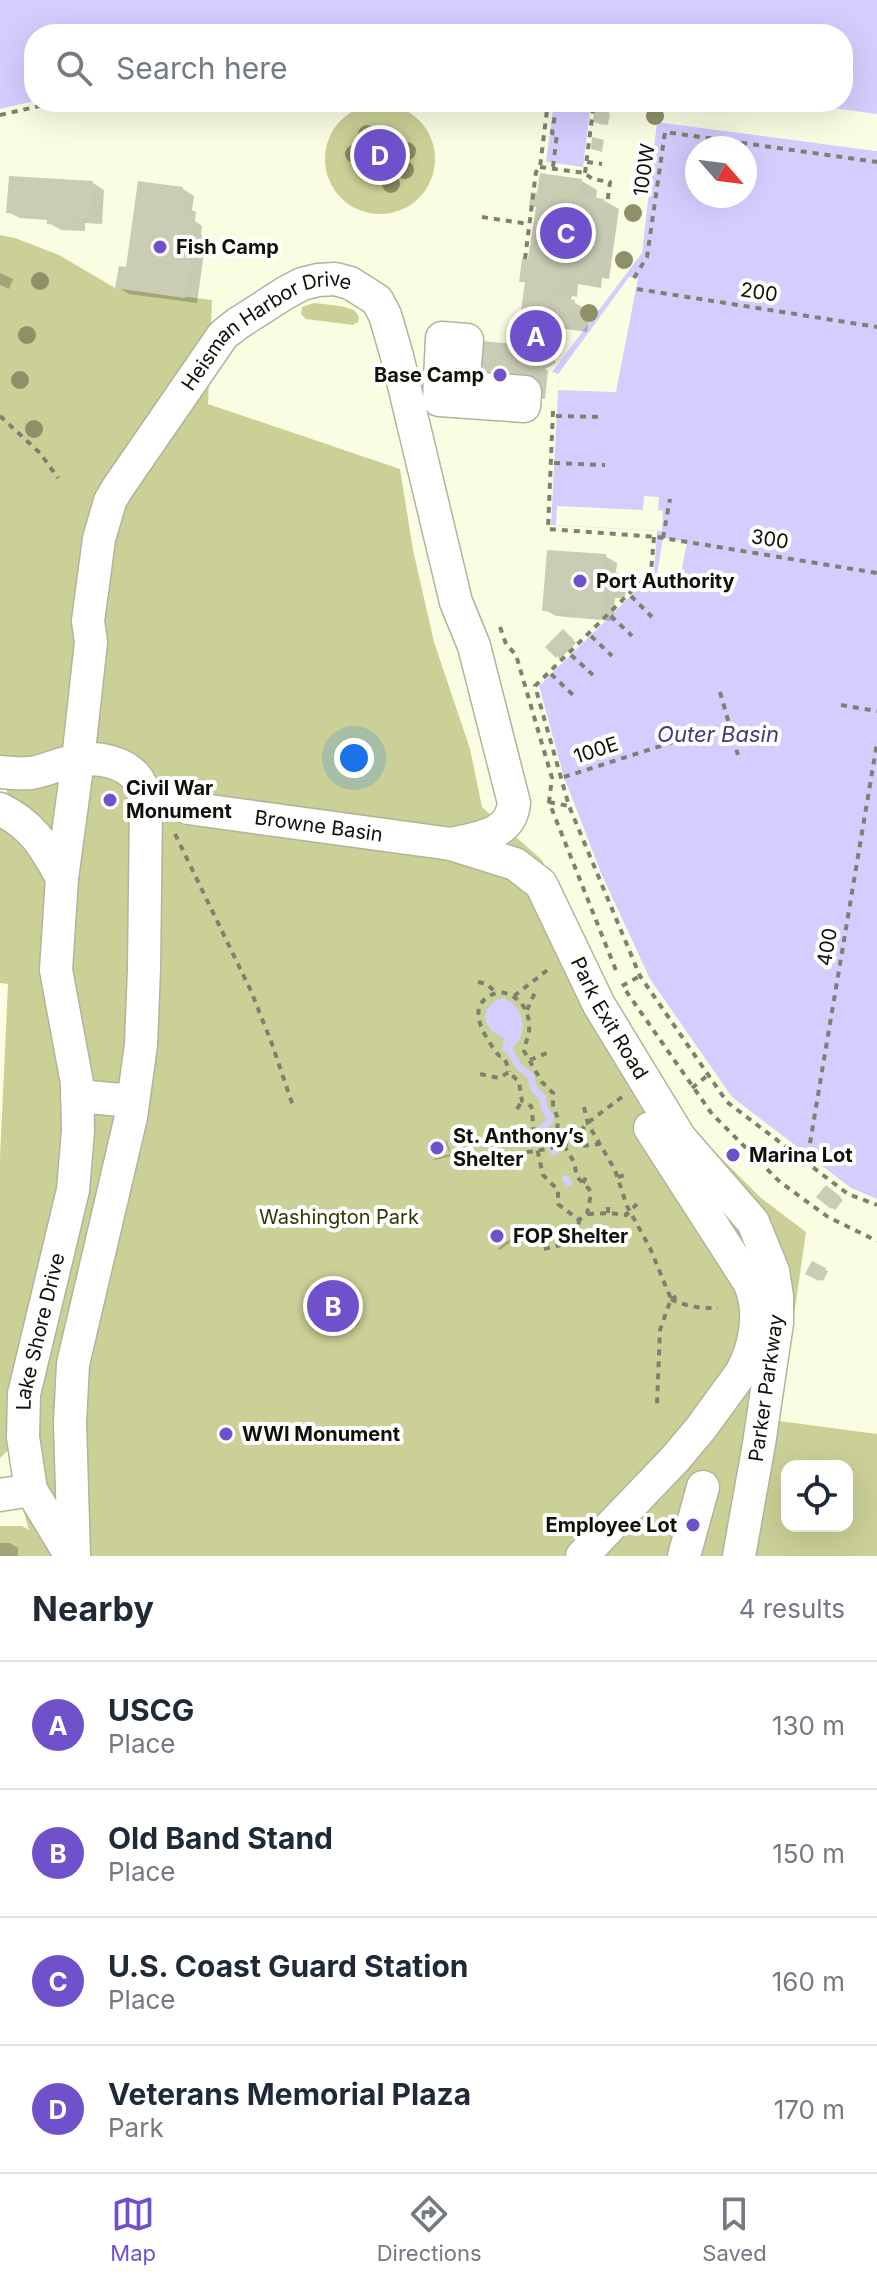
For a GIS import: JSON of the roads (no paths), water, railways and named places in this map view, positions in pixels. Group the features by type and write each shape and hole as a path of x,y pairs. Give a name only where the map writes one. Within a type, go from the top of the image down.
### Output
{"street":[{"name":"Heisman Harbor Drive","path":"78,760 91,642 88,621 99,539 110,501 223,335 302,284 335,279 350,283 377,300 385,315 456,602 474,646 514,803 510,819 492,834 451,844"},
{"path":"0,772 30,773 78,760 96,759 124,768 137,778 143,791"},
{"name":"Lake Shore Drive","path":"72,1556 15,1493 23,1437 24,1394 73,1190 78,1131 77,1083 56,970 62,878 78,760"},
{"name":"Lake Shore Drive","path":"72,1556 70,1423 73,1364 133,1101 141,1045 147,846 143,791"},
{"name":"Browne Basin","path":"143,791 188,808 451,844"},
{"path":"0,809 39,838 62,878"},
{"name":"Park Exit Road","path":"451,844 515,864 541,884 599,1005 680,1138 753,1222"},
{"path":"504,860 640,1113 749,1282 755,1299 756,1322 747,1363 730,1391 656,1480 582,1556"},
{"path":"77,1096 133,1101"},
{"name":"Parker Parkway","path":"739,1556 777,1323 773,1271 753,1222"},
{"path":"684,1556 703,1487"}],"water":[{"path":"0,0 877,0 877,114 853,111 853,24 24,24 24,103 0,109"},
{"path":"553,112 590,112 583,167 546,162"},
{"name":"Outer Basin","path":"657,122 877,151 877,1199 851,1188 732,1097 650,979 601,873 564,777 539,686 654,573 657,531 551,525 559,374 552,372 642,253"},
{"path":"504,998 518,1009 523,1025 519,1040 506,1053 502,1050 504,1039 494,1033 485,1019 491,1004"}],"waterway":[{"path":"510,1051 519,1067 530,1075 534,1089 543,1098 550,1121 541,1129 554,1152"},
{"path":"566,1179 569,1183"}],"place":[{"name":"Veterans Memorial Plaza","path":"380,155"},
{"name":"U.S. Coast Guard Station","path":"566,233"},
{"name":"Fish Camp","path":"160,247"},
{"name":"USCG","path":"536,336"},
{"name":"Base Camp","path":"500,375"},
{"name":"Port Authority","path":"580,581"},
{"name":"Civil War Monument","path":"110,800"},
{"name":"St. Anthony’s Shelter","path":"437,1148"},
{"name":"Marina Lot","path":"733,1155"},
{"name":"FOP Shelter","path":"497,1236"},
{"name":"Old Band Stand","path":"333,1306"},
{"name":"WWI Monument","path":"226,1434"},
{"name":"Employee Lot","path":"693,1525"}],"park label":[{"name":"Washington Park","path":"339,1217"}]}
